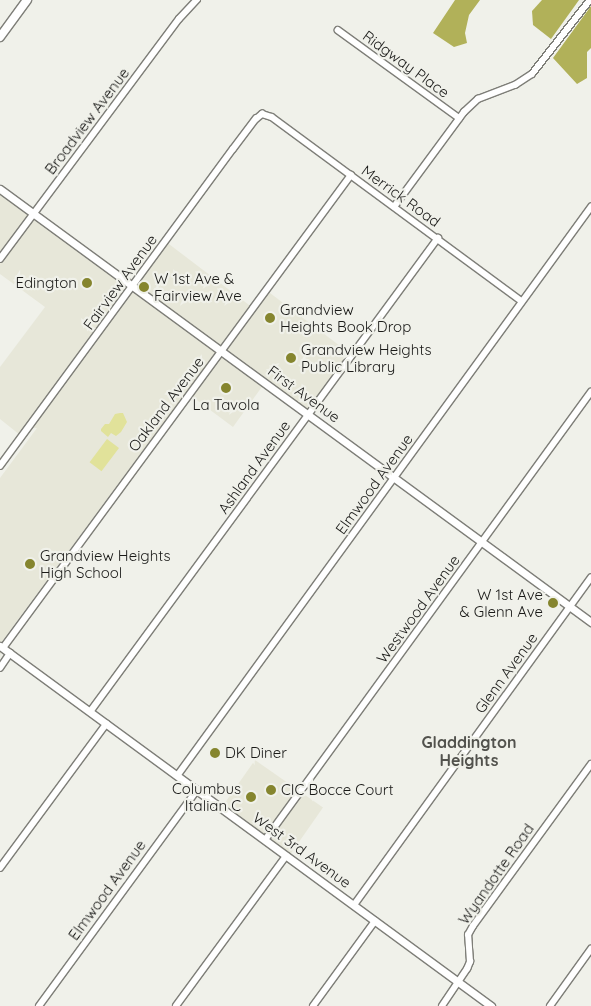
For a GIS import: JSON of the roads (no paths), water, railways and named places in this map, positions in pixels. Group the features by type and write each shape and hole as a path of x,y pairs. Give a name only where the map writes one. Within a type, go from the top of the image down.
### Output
{"main road":[{"path":"0,37 28,0"}],"street":[{"name":"Broadview Avenue","path":"0,259 176,22 197,0"},
{"path":"394,206 459,118 478,100 515,85 532,74 551,53 590,0"},
{"name":"Ridgway Place","path":"338,30 459,118"},
{"name":"Merrick Road","path":"262,114 272,117 522,301"},
{"name":"Fairview Avenue","path":"0,466 256,119 262,114"},
{"name":"Oakland Avenue","path":"1,647 351,175"},
{"name":"First Avenue","path":"0,189 591,622"},
{"name":"Elmwood Avenue","path":"177,776 591,207"},
{"name":"Ashland Avenue","path":"90,712 438,238"},
{"name":"Westwood Avenue","path":"265,840 591,392"},
{"name":"Glenn Avenue","path":"354,905 591,578"},
{"name":"West 3rd Avenue","path":"1,647 491,1006"},
{"path":"0,668 10,653"},
{"path":"0,868 106,724"},
{"name":"Wyandotte Road","path":"442,1006 470,962 468,935 591,764"},
{"name":"Elmwood Avenue","path":"39,1006 197,790"},
{"path":"176,1006 286,856"},
{"path":"313,1006 375,921"},
{"path":"550,1006 591,949"}],"place":[{"name":"Edington","path":"87,283"},
{"name":"W 1st Ave & Fairview Ave","path":"144,287"},
{"name":"Grandview Heights Book Drop","path":"270,318"},
{"name":"Grandview Heights Public Library","path":"291,358"},
{"name":"La Tavola","path":"226,388"},
{"name":"Grandview Heights High School","path":"30,564"},
{"name":"W 1st Ave & Glenn Ave","path":"553,603"},
{"name":"DK Diner","path":"215,753"},
{"name":"CIC Bocce Court","path":"271,790"},
{"name":"Columbus Italian C","path":"251,797"}],"district":[{"name":"Gladdington Heights","path":"469,751"}]}
